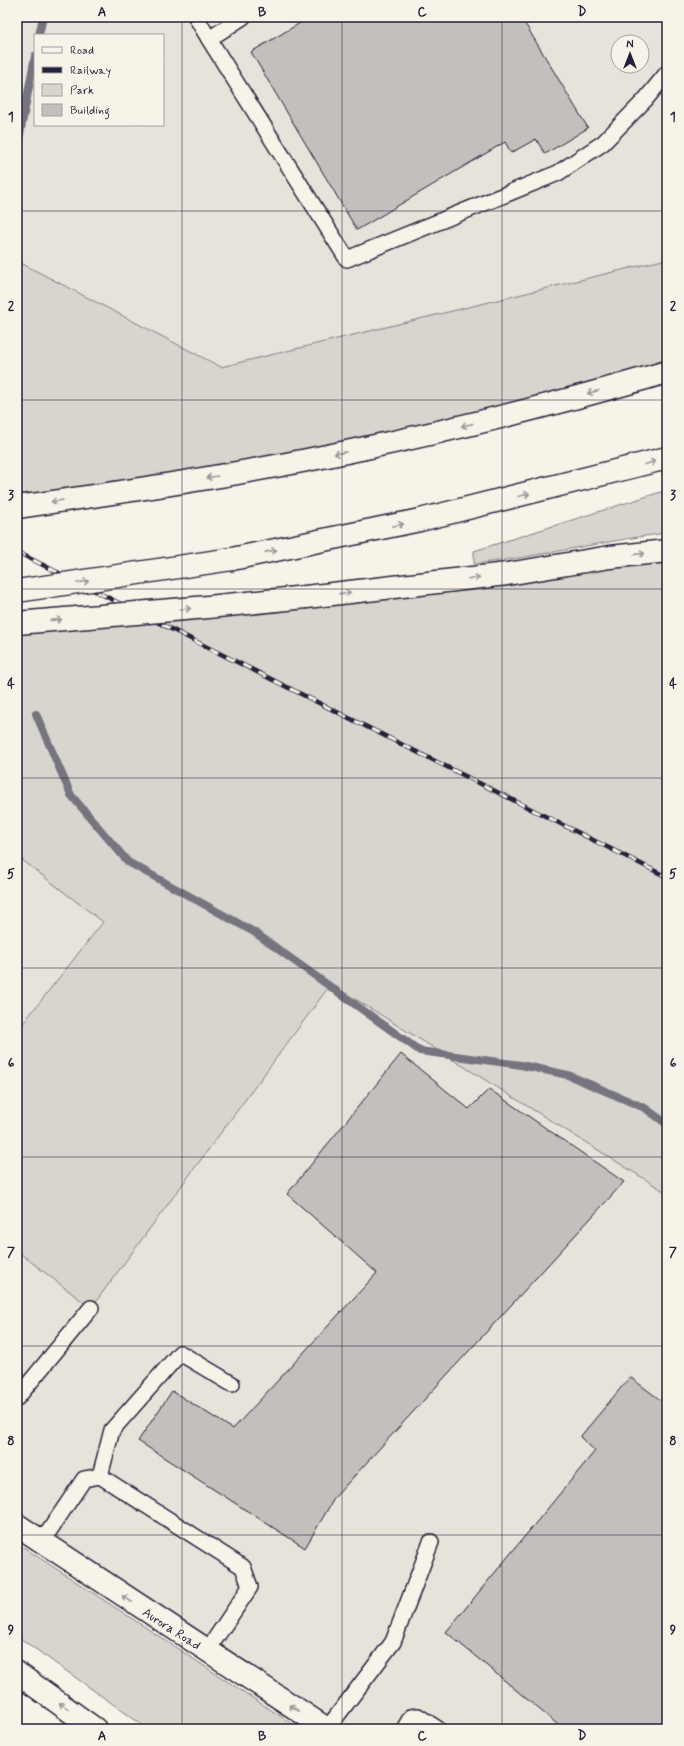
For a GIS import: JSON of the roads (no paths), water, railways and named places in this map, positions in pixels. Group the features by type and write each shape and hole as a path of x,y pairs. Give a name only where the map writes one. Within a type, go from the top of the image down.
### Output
{"main road":[{"path":"631,382 667,366"},
{"path":"17,507 96,496 265,468 355,450 453,428 667,372"},
{"path":"17,591 232,559 420,520 667,458"},
{"path":"17,623 306,597 507,574 610,557 667,551"},
{"name":"Aurora Road","path":"17,1525 41,1543 327,1729"},
{"path":"17,1673 96,1729"}],"lane":[{"path":"196,17 347,259 558,173 603,143 645,100 667,73"},
{"path":"209,39 243,17"},
{"path":"17,1398 91,1308"},
{"path":"100,1476 112,1430 180,1353 232,1384"},
{"path":"41,1543 84,1479 100,1476 243,1567 250,1587 207,1651"},
{"path":"327,1729 393,1642 431,1542"},
{"path":"404,1729 412,1717 418,1716 438,1729"}],"waterway":[{"path":"39,34 43,17"},
{"path":"17,150 34,61"},
{"path":"36,714 71,795 128,862 254,932 420,1051 521,1065 568,1075 645,1108 667,1124"}],"railway":[{"path":"17,552 667,877"}]}
